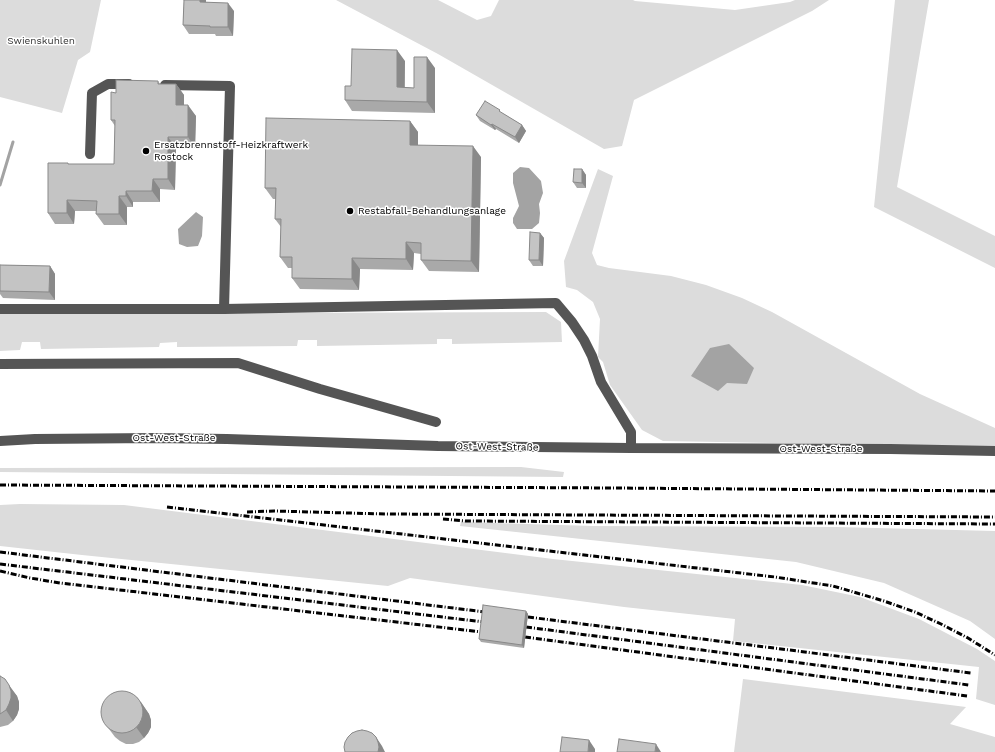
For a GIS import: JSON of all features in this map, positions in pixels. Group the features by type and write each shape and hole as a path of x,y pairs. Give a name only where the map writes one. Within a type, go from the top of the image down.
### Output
{"street":[{"path":"90,154 92,93 108,84 139,84"},
{"path":"154,85 230,86 224,309"},
{"path":"0,309 224,309 556,303 572,322 584,340 592,356 601,382 631,432 631,448"},
{"path":"0,364 238,363 320,389 436,422"},
{"name":"Ost-West-Straße","path":"0,441 35,439 156,438 424,446 995,451"}],"green space":[{"name":"Swienskuhlen","path":"0,0 101,0 90,52 78,60 62,113 0,97"},
{"path":"336,0 438,0 477,20 491,16 499,0 633,0 735,10 795,0 829,0 812,11 634,100 622,146 604,149 438,54"},
{"path":"895,0 929,0 897,187 995,236 995,268 874,207"},
{"path":"598,169 613,176 592,253 597,265 609,268 671,276 706,285 742,298 772,312 920,394 995,428 995,447 663,441 642,430 610,385 603,362 598,357 600,319 593,302 577,290 566,287 564,261"},
{"path":"546,312 561,322 562,342 452,344 452,339 437,339 437,344 317,346 317,340 298,340 297,346 177,347 177,342 160,343 159,347 41,349 40,342 22,342 20,350 0,351 0,314"},
{"path":"521,467 564,472 563,477 0,472 0,468"},
{"path":"0,505 124,505 553,559 802,585 860,597 919,619 977,649 995,661 995,705 976,699 979,667 733,641 735,619 624,607 410,578 388,586 0,546"},
{"path":"461,522 593,526 837,527 995,531 995,639 970,621 884,583 796,562 460,526"},
{"path":"743,679 966,707 950,724 995,737 995,752 734,752"}],"shaded area":[{"path":"520,167 529,168 541,181 543,193 539,204 539,223 532,229 517,229 513,223 513,218 519,206 513,183 513,173"},
{"path":"196,212 203,217 202,236 198,246 187,247 179,244 178,229"},
{"path":"729,344 754,368 747,384 727,383 718,391 691,376 710,348"}],"building":[{"path":"184,0 228,3 228,27 183,25"},
{"path":"352,49 397,50 397,87 414,88 414,57 427,57 427,102 345,100 345,86 351,86"},
{"name":"Ersatzbrennstoff-Heizkraftwerk Rostock","path":"116,80 158,81 158,84 176,84 176,105 188,105 188,137 168,137 168,179 153,179 152,191 126,191 126,196 119,196 119,214 96,214 97,201 67,200 67,213 48,213 48,163 114,164 115,120 111,120 111,92 116,93"},
{"path":"485,101 522,125 515,137 492,124 491,125 476,115"},
{"name":"Restabfall-Behandlungsanlage","path":"266,118 410,121 410,145 473,146 471,261 421,260 421,243 406,242 406,259 352,258 352,279 292,278 292,257 280,257 281,219 275,219 276,188 265,188"},
{"path":"574,169 582,169 582,183 573,182"},
{"path":"530,232 540,233 539,260 529,260"},
{"path":"0,265 50,266 49,292 0,291"},
{"path":"483,605 526,611 522,645 479,639"},
{"path":"0,676 5,679 9,685 11,698 6,710 0,714"},
{"path":"118,691 126,691 137,697 143,708 143,716 137,727 126,733 118,733 107,727 101,716 101,708 107,697"},
{"path":"362,730 372,733 376,737 379,747 378,752 345,752 345,742 348,737 352,733"},
{"path":"562,737 589,740 588,752 560,752"},
{"path":"619,739 656,744 655,752 617,752"}],"waterway":[{"path":"0,185 13,142"}],"railway":[{"path":"0,485 995,491"},
{"path":"167,507 775,577 833,586 915,612 968,638 995,655"},
{"path":"247,512 995,517"},
{"path":"443,519 465,521 995,524"},
{"path":"0,552 485,612"},
{"path":"0,564 484,622"},
{"path":"0,571 60,583 482,632"},
{"path":"528,617 971,673"},
{"path":"526,627 969,685"},
{"path":"525,637 967,696"}],"place":[{"name":"Ersatzbrennstoff-Heizkraftwerk Rostock","path":"146,151"},
{"name":"Restabfall-Behandlungsanlage","path":"350,211"}]}
